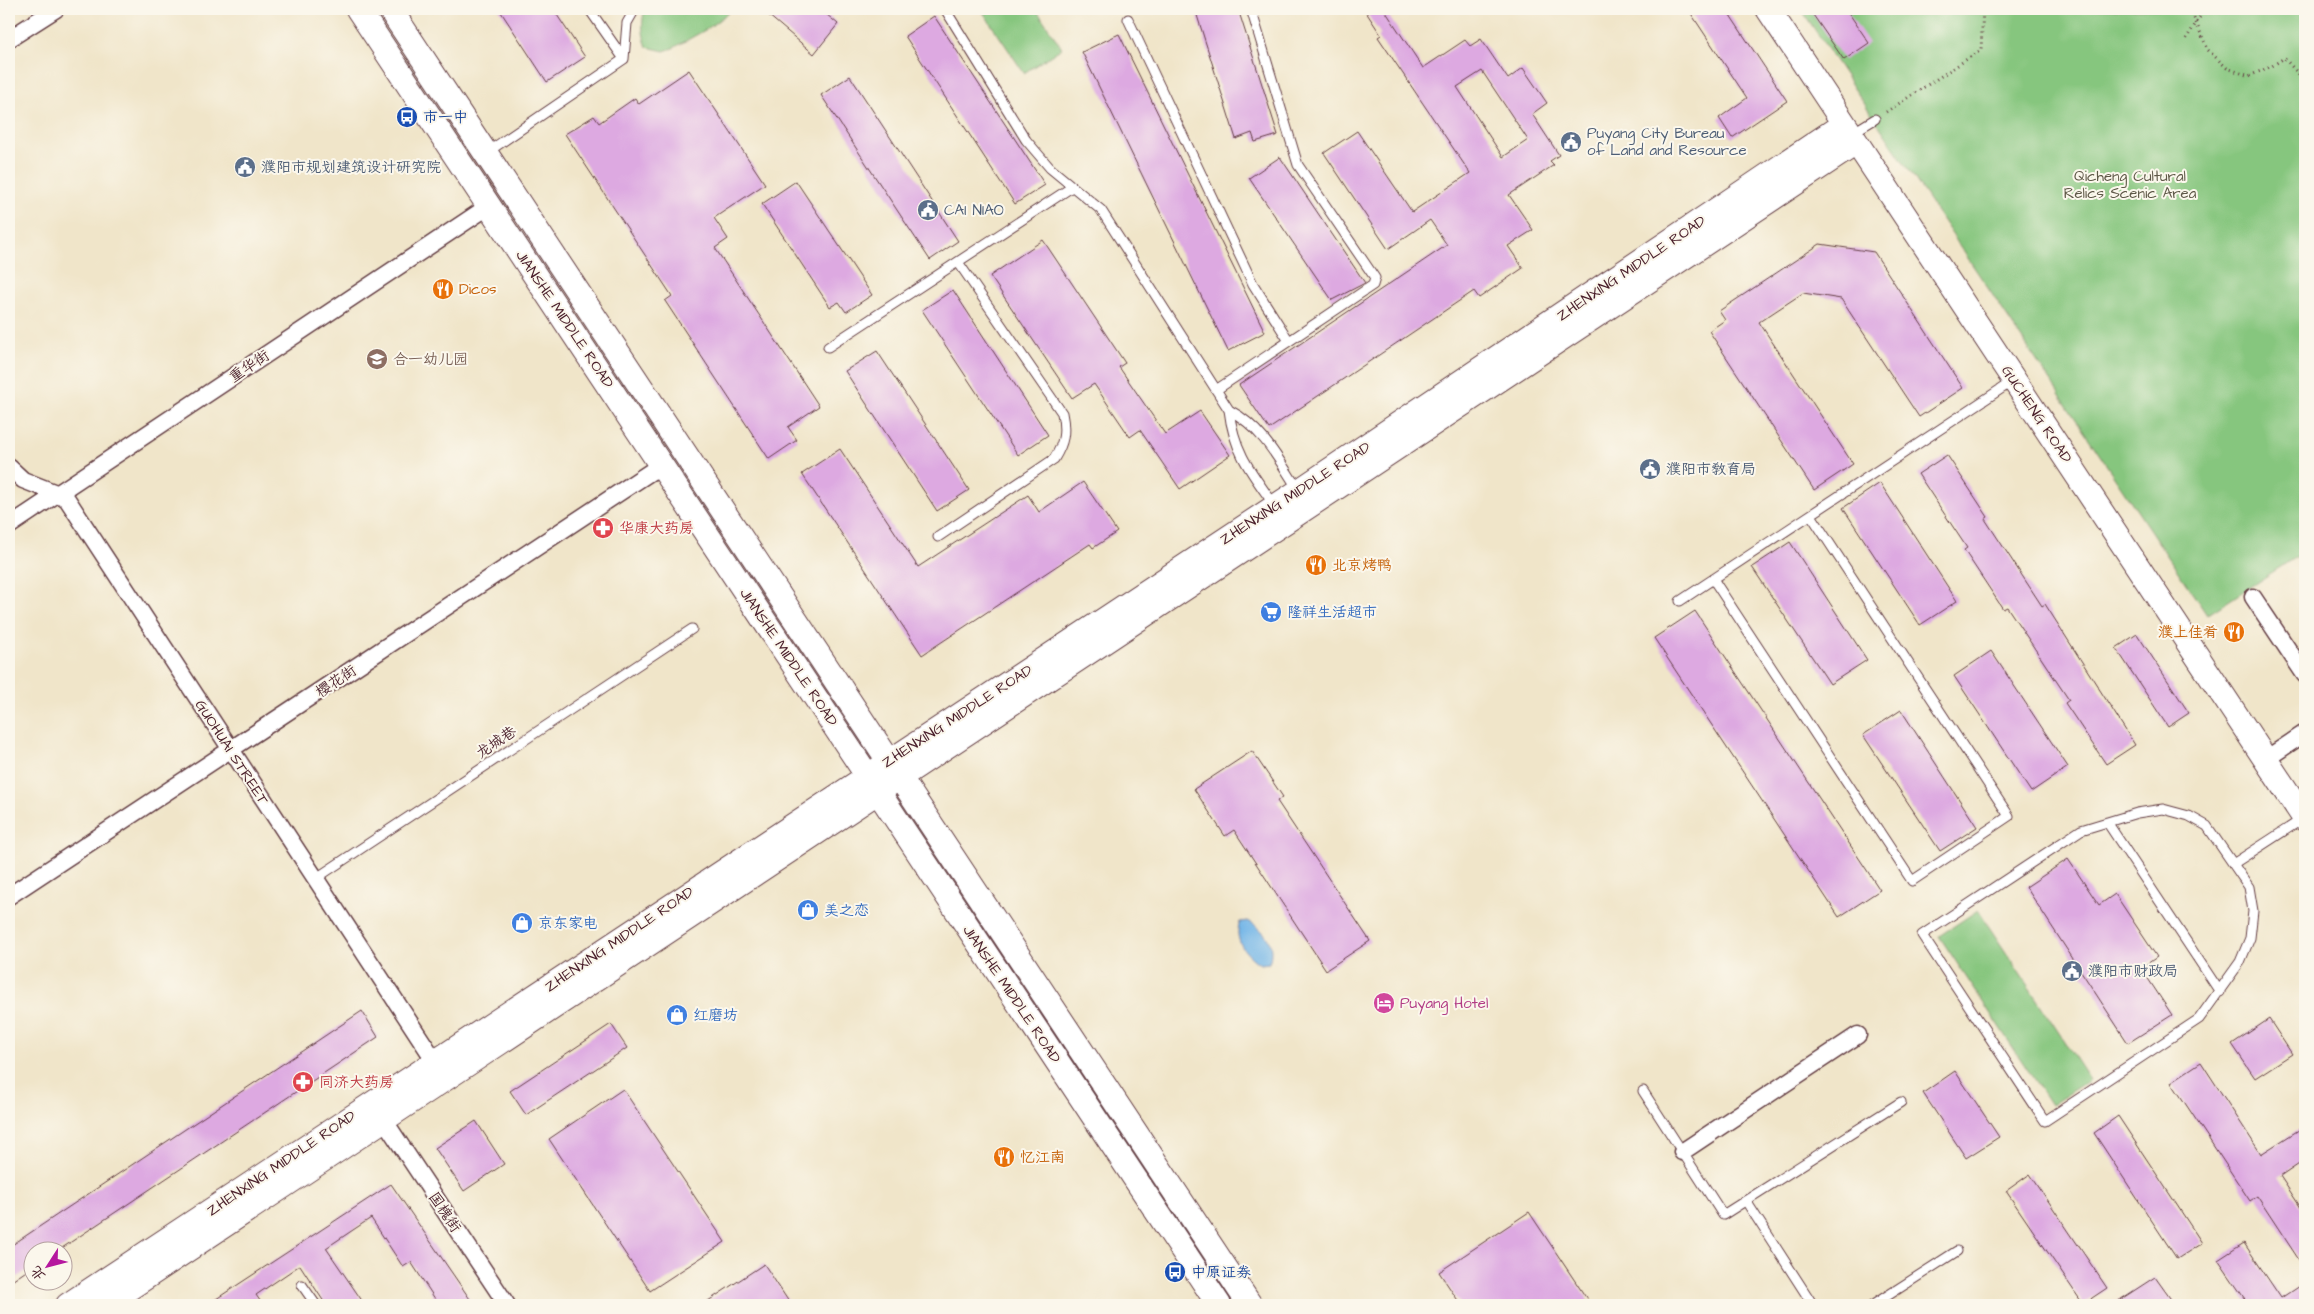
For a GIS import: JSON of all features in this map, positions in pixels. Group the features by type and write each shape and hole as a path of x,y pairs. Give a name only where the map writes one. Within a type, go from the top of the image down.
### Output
{"street":[{"path":"9,40 56,9"},
{"name":"JIANSHE MIDDLE ROAD","path":"358,9 1219,1305"},
{"name":"JIANSHE MIDDLE ROAD","path":"390,9 1250,1305"},
{"name":"GUCHENG ROAD","path":"1768,9 2305,818"},
{"name":"ZHENXING MIDDLE ROAD","path":"894,769 1275,506 1851,134"},
{"name":"ZHENXING MIDDLE ROAD","path":"68,1305 435,1061 894,769 1851,134"},
{"name":"重华街","path":"9,526 489,206"},
{"name":"樱花街","path":"9,896 661,465"},
{"name":"GUOHUAI STREET","path":"9,467 23,480 58,494 66,500 435,1061"},
{"path":"2253,597 2305,675"},
{"path":"2266,759 2305,733"},
{"name":"ZHENXING MIDDLE ROAD","path":"104,1305 384,1120 872,783"},
{"path":"1682,1152 1858,1035"},
{"name":"国槐街","path":"384,1120 507,1305"}],"lane":[{"path":"589,9 624,59"},
{"path":"624,59 627,23 635,9"},
{"path":"945,9 1026,140 1050,168 1101,210 1229,410 1232,431 1242,457 1275,506"},
{"path":"1216,390 1373,284 1375,278 1298,165 1251,9"},
{"path":"1128,19 1254,284 1288,341"},
{"path":"486,154 624,59"},
{"path":"1851,134 1875,119"},
{"path":"828,347 1072,188"},
{"path":"938,538 1054,459 1062,446 1065,430 1062,413 958,262"},
{"path":"1680,601 2014,380"},
{"path":"1229,410 1243,417 1255,428 1299,491"},
{"path":"1713,579 1912,880 2010,816 1810,515"},
{"name":"龙城巷","path":"315,878 692,629"},
{"path":"2163,809 2189,816 2207,826 2233,864 2249,887 2253,911 2250,938 2240,962 2220,992 2199,1019 2045,1121 1922,935 2082,830 2137,813 2163,809"},
{"path":"2233,864 2305,818"},
{"path":"2107,822 2220,992"},
{"path":"1643,1091 1723,1215 1900,1102"},
{"path":"1746,1201 1813,1305"},
{"path":"1873,1305 1957,1251"},
{"path":"302,1285 316,1305"}],"path":[{"path":"1875,119 1981,50 1984,9"},
{"path":"2190,9 2208,50 2227,68 2250,76 2284,58 2305,81"},
{"path":"2186,39 2205,9"}],"green space":[{"path":"645,9 733,9 707,29 664,51 647,47 643,28"},
{"path":"981,9 1036,9 1062,48 1024,73"},
{"name":"Qicheng Cultural Relics Scenic Area","path":"1801,9 2305,9 2305,551 2207,615"},
{"path":"1978,910 2090,1080 2051,1105 1939,936"}],"water":[{"path":"1248,921 1264,933 1270,943 1271,956 1269,963 1260,964 1245,951 1239,941 1238,929 1240,922"}],"building":[{"path":"499,9 553,9 585,57 547,82"},
{"path":"761,9 820,9 838,24 814,54"},
{"path":"1195,9 1238,9 1278,135 1255,142 1252,133 1236,139"},
{"path":"1364,9 1384,9 1423,68 1465,40 1470,46 1481,39 1508,79 1523,68 1547,103 1532,114 1559,155 1550,161 1554,165 1509,195 1533,230 1508,246 1523,268 1479,298 1474,291 1269,429 1239,385 1447,245 1430,220 1388,249 1324,153 1357,131 1412,212 1470,173 1378,37 1381,35","holes":["1482,71 1528,140 1503,157 1457,87"]},
{"path":"1688,9 1726,9 1787,101 1732,138 1719,118 1747,98"},
{"path":"1809,9 1846,9 1869,43 1844,60"},
{"path":"934,16 1045,185 1015,204 905,36"},
{"path":"1119,34 1265,332 1228,351 1082,52"},
{"path":"689,70 765,184 714,218 728,239 715,248 819,406 788,427 797,440 769,459 665,301 672,296 565,134 594,116 599,123 635,98 639,104"},
{"path":"850,76 958,241 930,260 821,95"},
{"path":"1280,157 1365,283 1332,300 1249,178"},
{"path":"796,181 872,295 846,312 839,302 830,307 762,204"},
{"path":"1043,240 1125,363 1119,367 1165,434 1200,411 1230,455 1180,489 1140,430 1130,437 1094,384 1072,398 990,276"},
{"path":"1820,244 1874,252 1963,388 1919,417 1841,299 1803,293 1759,322 1853,464 1814,490 1709,331 1725,320 1719,311"},
{"path":"953,290 1048,435 1018,455 922,310"},
{"path":"877,351 969,490 937,511 845,371"},
{"path":"840,449 918,567 1028,495 1039,512 1083,482 1117,532 1093,548 1090,544 922,655 802,474"},
{"path":"1947,455 1988,517 1985,519 2042,606 2045,604 2135,745 2106,764 2065,703 2069,700 2007,607 2003,609 1964,550 1967,548 1918,474"},
{"path":"1880,483 1957,601 1920,625 1843,508"},
{"path":"1790,542 1867,660 1830,684 1752,567"},
{"path":"1695,611 1880,890 1839,917 1654,638"},
{"path":"2137,634 2189,713 2168,727 2116,648"},
{"path":"1991,651 2068,767 2031,792 1954,676"},
{"path":"1901,710 1977,827 1940,851 1863,735"},
{"path":"1252,751 1283,797 1277,801 1370,941 1326,970 1234,830 1225,836 1194,789"},
{"path":"2068,859 2099,905 2115,894 2157,957 2141,968 2172,1015 2128,1043 2026,887"},
{"path":"362,1011 378,1037 71,1242 22,1242 22,1274 9,1283 9,1247"},
{"path":"2269,1019 2292,1054 2255,1078 2232,1044"},
{"path":"611,1024 627,1048 526,1115 510,1091"},
{"path":"2201,1062 2261,1154 2305,1126 2305,1159 2280,1176 2305,1214 2305,1269 2257,1196 2250,1201 2171,1082"},
{"path":"1955,1071 1999,1137 1966,1158 1923,1093"},
{"path":"623,1089 725,1242 650,1291 549,1139"},
{"path":"2118,1116 2202,1243 2177,1259 2094,1133"},
{"path":"476,1121 504,1164 464,1191 435,1148"},
{"path":"2030,1174 2107,1288 2083,1304 2006,1191"},
{"path":"391,1184 474,1305 439,1305 411,1262 403,1267 371,1218 326,1248 365,1305 326,1305 300,1265 256,1295 263,1305 207,1305"},
{"path":"1529,1212 1591,1305 1461,1305 1439,1272"},
{"path":"2244,1243 2281,1298 2305,1282 2305,1305 2249,1305 2218,1260"},
{"path":"764,1264 791,1305 702,1305"},
{"path":"2155,1277 2175,1305 2112,1305"}],"place":[{"name":"市一中","path":"407,117"},
{"name":"Puyang City Bureau of Land and Resource","path":"1571,142"},
{"name":"濮阳市规划建筑设计研究院","path":"245,167"},
{"name":"CAI NIAO","path":"928,210"},
{"name":"Dicos","path":"443,289"},
{"name":"合一幼儿园","path":"377,359"},
{"name":"濮阳市教育局","path":"1650,469"},
{"name":"华康大药房","path":"603,528"},
{"name":"北京烤鸭","path":"1316,565"},
{"name":"隆祥生活超市","path":"1271,612"},
{"name":"濮上佳肴","path":"2234,632"},
{"name":"美之恋","path":"808,910"},
{"name":"京东家电","path":"522,923"},
{"name":"濮阳市财政局","path":"2072,971"},
{"name":"Puyang Hotel","path":"1384,1003"},
{"name":"红磨坊","path":"677,1015"},
{"name":"同济大药房","path":"303,1082"},
{"name":"忆江南","path":"1004,1157"},
{"name":"中原证券","path":"1175,1272"}]}
